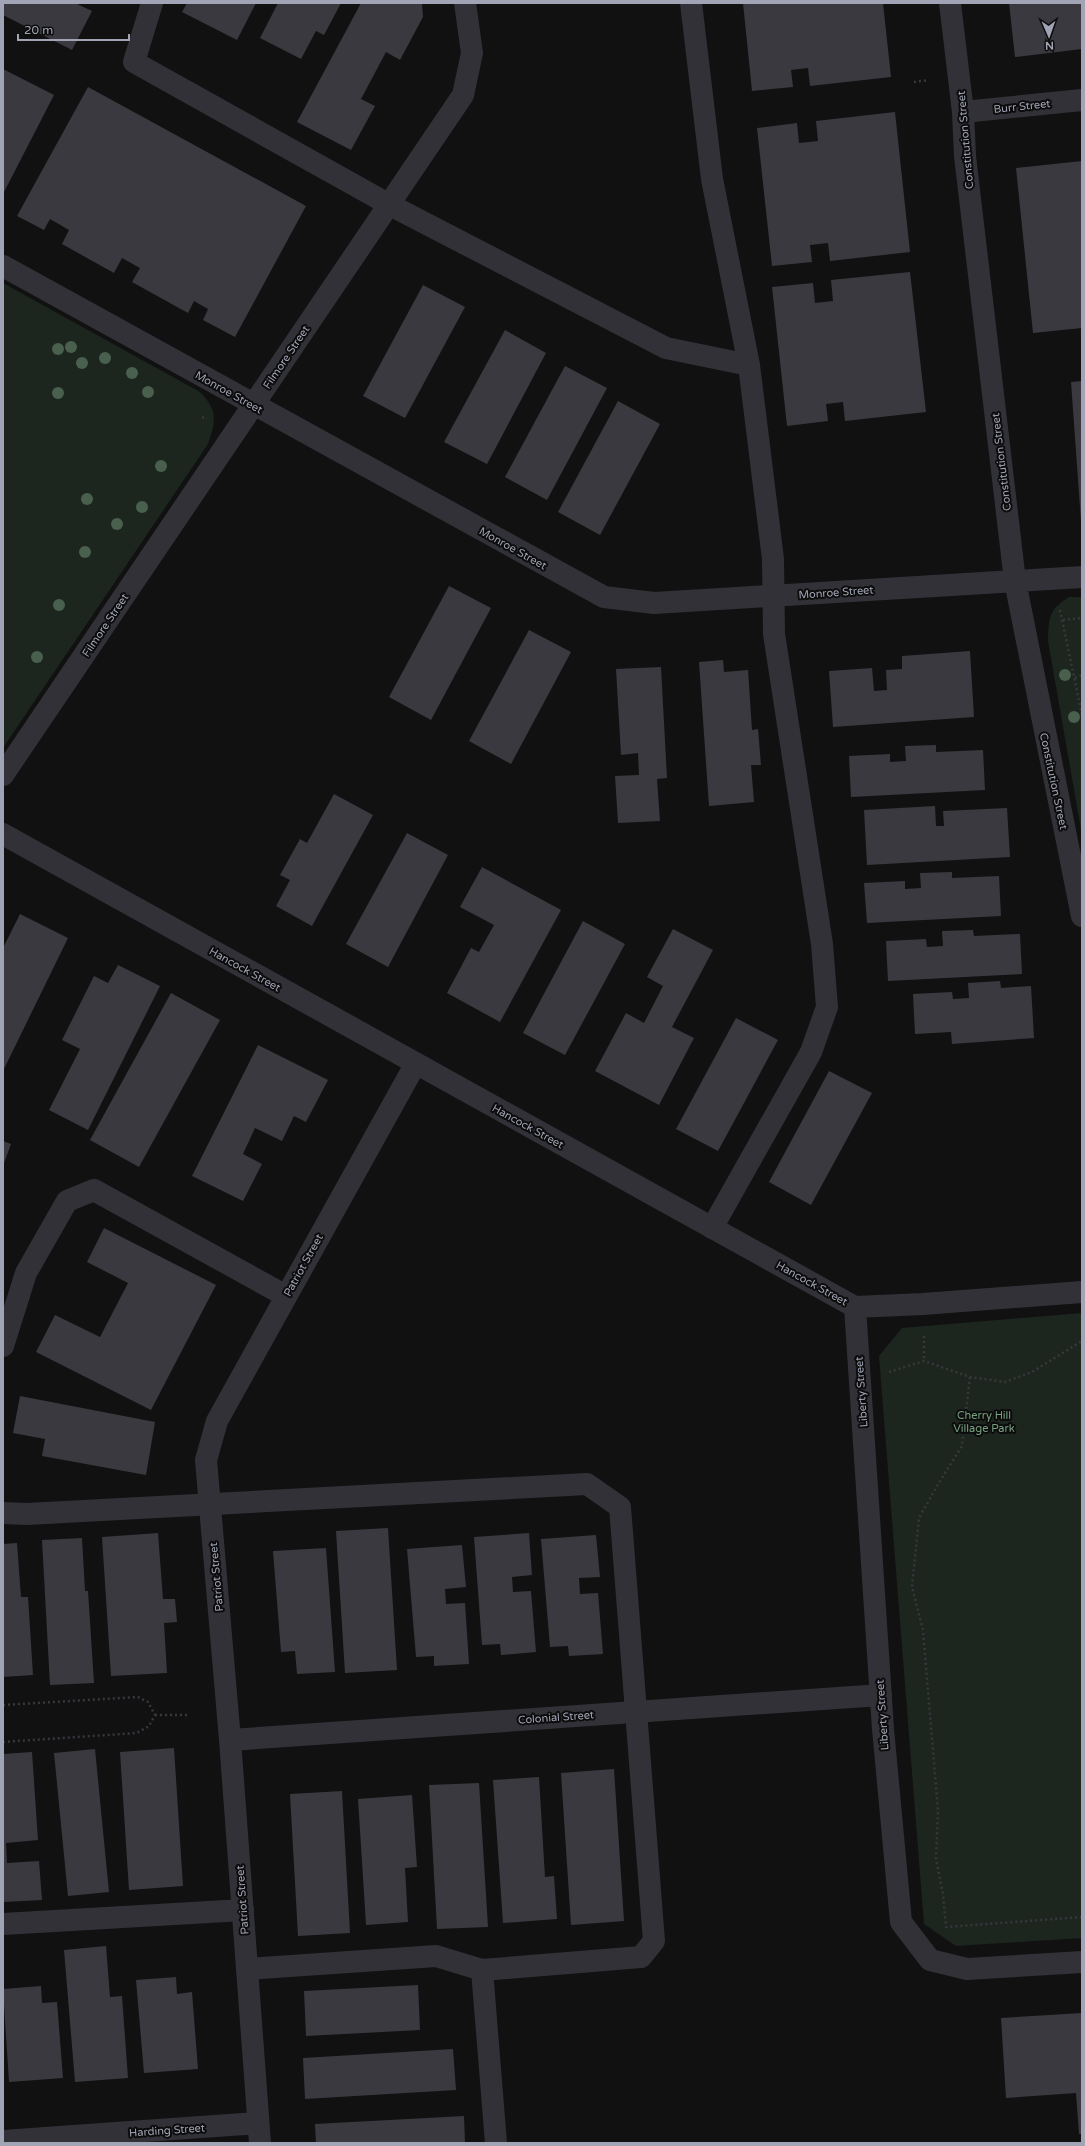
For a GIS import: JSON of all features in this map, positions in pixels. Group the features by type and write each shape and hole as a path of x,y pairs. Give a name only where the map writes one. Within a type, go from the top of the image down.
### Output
{"street":[{"path":"152,3 134,62 390,205 666,348 749,365"},
{"name":"Filmore Street","path":"3,775 464,95 472,53 465,3"},
{"path":"690,3 712,179 749,365 773,559 774,634 822,944 827,1007 811,1052 712,1228"},
{"name":"Constitution Street","path":"950,3 963,112 965,156 1015,581 1082,916"},
{"name":"Burr Street","path":"963,112 1082,100"},
{"name":"Monroe Street","path":"3,266 604,597 654,603 1082,577"},
{"name":"Hancock Street","path":"3,834 855,1307 924,1304 1082,1292"},
{"name":"Patriot Street","path":"259,2133 230,1740 206,1460 217,1421 416,1063"},
{"path":"3,1346 26,1273 67,1201 94,1190 286,1296"},
{"name":"Liberty Street","path":"855,1307 881,1695 901,1922 930,1960 967,1969 1082,1962"},
{"path":"3,1513 27,1514 587,1484 620,1507 654,1941 642,1957 482,1970 436,1956 247,1968"},
{"name":"Colonial Street","path":"230,1740 881,1695"},
{"path":"3,1924 243,1910"},
{"path":"482,1970 496,2143"},
{"name":"Harding Street","path":"3,2141 259,2133"}],"path":[{"path":"914,82 931,80"},
{"path":"1058,604 1082,715"},
{"path":"1062,620 1082,618"},
{"path":"1075,678 1082,676"},
{"path":"860,1381 924,1361 970,1377 1005,1382 1032,1372 1082,1341"},
{"path":"970,1377 962,1446 940,1480 919,1518 912,1587 923,1630 938,1812 936,1859 943,1894 946,1927 1082,1917"},
{"path":"3,1705 138,1697 148,1702 155,1714"},
{"path":"155,1714 188,1715"},
{"path":"3,1742 137,1733 149,1726 155,1714"}],"green space":[{"path":"3,283 200,392 206,398 213,410 214,422 208,444 3,748"},
{"path":"1069,597 1082,597 1082,835 1048,641 1051,615 1057,606"},
{"name":"Cherry Hill Village Park","path":"1082,1313 1082,1938 956,1946 924,1924 879,1356 902,1328"}],"building":[{"path":"3,3 75,3 92,11 72,50 3,15"},
{"path":"187,3 256,3 237,40 182,12"},
{"path":"278,3 341,3 324,35 316,31 301,59 260,38"},
{"path":"361,3 422,3 423,17 400,60 386,52 361,99 375,106 351,150 297,122"},
{"path":"743,3 883,3 891,77 810,86 808,68 791,70 793,87 752,91"},
{"path":"1009,3 1082,3 1082,49 1015,57"},
{"path":"3,69 54,95 3,194"},
{"path":"88,87 306,206 235,337 203,320 208,309 194,301 188,313 132,282 140,268 122,258 114,273 62,244 69,230 50,219 44,230 17,216"},
{"path":"895,112 910,252 830,261 828,243 810,245 812,262 772,266 757,128 797,123 799,143 818,141 816,121"},
{"path":"1082,161 1082,328 1033,333 1016,168"},
{"path":"910,272 926,412 845,421 843,402 826,404 828,421 787,426 772,287 813,283 815,303 833,301 831,280"},
{"path":"423,285 465,307 405,418 363,396"},
{"path":"505,330 546,353 487,464 444,442"},
{"path":"565,366 607,388 547,500 505,477"},
{"path":"1082,381 1082,521 1081,521 1071,382"},
{"path":"618,401 660,424 600,535 558,512"},
{"path":"449,586 491,608 431,720 389,697"},
{"path":"529,630 571,652 511,764 469,741"},
{"path":"970,651 974,717 833,727 829,671 872,668 874,691 887,690 886,670 902,669 902,656"},
{"path":"723,660 724,672 748,670 752,730 758,729 761,765 751,765 754,802 709,806 699,662"},
{"path":"661,667 667,778 657,779 660,821 618,823 615,776 639,775 638,753 621,755 616,669"},
{"path":"936,745 936,752 983,750 985,790 851,797 849,756 890,754 890,762 906,761 905,746"},
{"path":"334,794 373,815 312,926 276,906 290,880 280,875 300,839 307,843"},
{"path":"935,806 936,826 944,826 943,811 1007,808 1010,857 867,865 864,810"},
{"path":"407,833 448,855 388,967 346,944"},
{"path":"482,867 561,910 500,1022 447,993 471,948 479,952 494,925 460,907"},
{"path":"952,872 952,878 999,876 1001,916 867,923 864,883 905,881 905,889 921,888 920,873"},
{"path":"20,914 68,938 3,1071 3,948"},
{"path":"583,921 625,944 565,1055 523,1033"},
{"path":"673,929 713,950 672,1027 694,1038 659,1105 595,1071 626,1013 644,1023 663,986 647,977"},
{"path":"973,930 974,936 1020,934 1022,974 888,981 886,941 926,939 927,947 943,946 942,931"},
{"path":"118,965 160,986 88,1130 49,1110 80,1049 62,1040 94,976 108,983"},
{"path":"1000,981 1001,988 1031,986 1034,1038 952,1044 951,1032 915,1034 913,994 952,992 953,999 969,998 968,983"},
{"path":"171,993 220,1020 139,1167 90,1140"},
{"path":"736,1018 778,1040 718,1151 676,1129"},
{"path":"258,1045 328,1080 306,1122 294,1116 282,1141 255,1128 243,1154 262,1164 243,1201 192,1176"},
{"path":"829,1071 872,1093 811,1205 769,1182"},
{"path":"3,1141 11,1144 3,1166"},
{"path":"104,1228 216,1285 151,1410 36,1352 55,1315 100,1337 128,1283 87,1262"},
{"path":"20,1396 155,1422 146,1475 42,1456 45,1439 13,1433"},
{"path":"388,1528 397,1670 345,1673 336,1531"},
{"path":"158,1533 163,1599 175,1599 177,1622 164,1623 167,1673 111,1676 102,1537"},
{"path":"529,1533 532,1575 512,1577 513,1592 531,1591 536,1652 501,1655 500,1644 482,1645 474,1537"},
{"path":"596,1535 600,1577 579,1578 580,1594 598,1593 603,1654 569,1656 568,1646 550,1647 541,1539"},
{"path":"82,1538 85,1591 88,1591 94,1683 50,1685 42,1540"},
{"path":"17,1543 21,1597 28,1597 33,1675 3,1677 3,1544"},
{"path":"462,1545 466,1587 445,1589 446,1604 465,1603 469,1664 434,1666 434,1656 416,1657 407,1549"},
{"path":"326,1548 335,1672 297,1674 295,1651 281,1652 273,1551"},
{"path":"174,1748 183,1886 129,1890 120,1752"},
{"path":"95,1749 109,1892 68,1896 54,1753"},
{"path":"32,1752 38,1840 6,1843 7,1863 39,1861 42,1900 3,1902 3,1754"},
{"path":"614,1769 624,1921 571,1925 561,1773"},
{"path":"539,1777 545,1877 554,1876 557,1919 503,1923 493,1780"},
{"path":"479,1783 488,1927 437,1929 429,1785"},
{"path":"342,1791 350,1933 298,1936 290,1794"},
{"path":"412,1795 417,1867 405,1868 408,1922 366,1925 358,1799"},
{"path":"106,1946 110,1997 122,1996 128,2078 75,2082 64,1950"},
{"path":"176,1977 177,1994 192,1992 198,2069 144,2073 136,1980"},
{"path":"418,1985 420,2030 306,2036 304,1991"},
{"path":"41,1986 42,2003 57,2002 63,2078 9,2082 3,1989"},
{"path":"1082,2013 1082,2134 1079,2134 1076,2093 1006,2098 1001,2018"},
{"path":"453,2049 456,2090 305,2099 303,2058"},
{"path":"464,2116 465,2143 316,2143 315,2124"}]}
